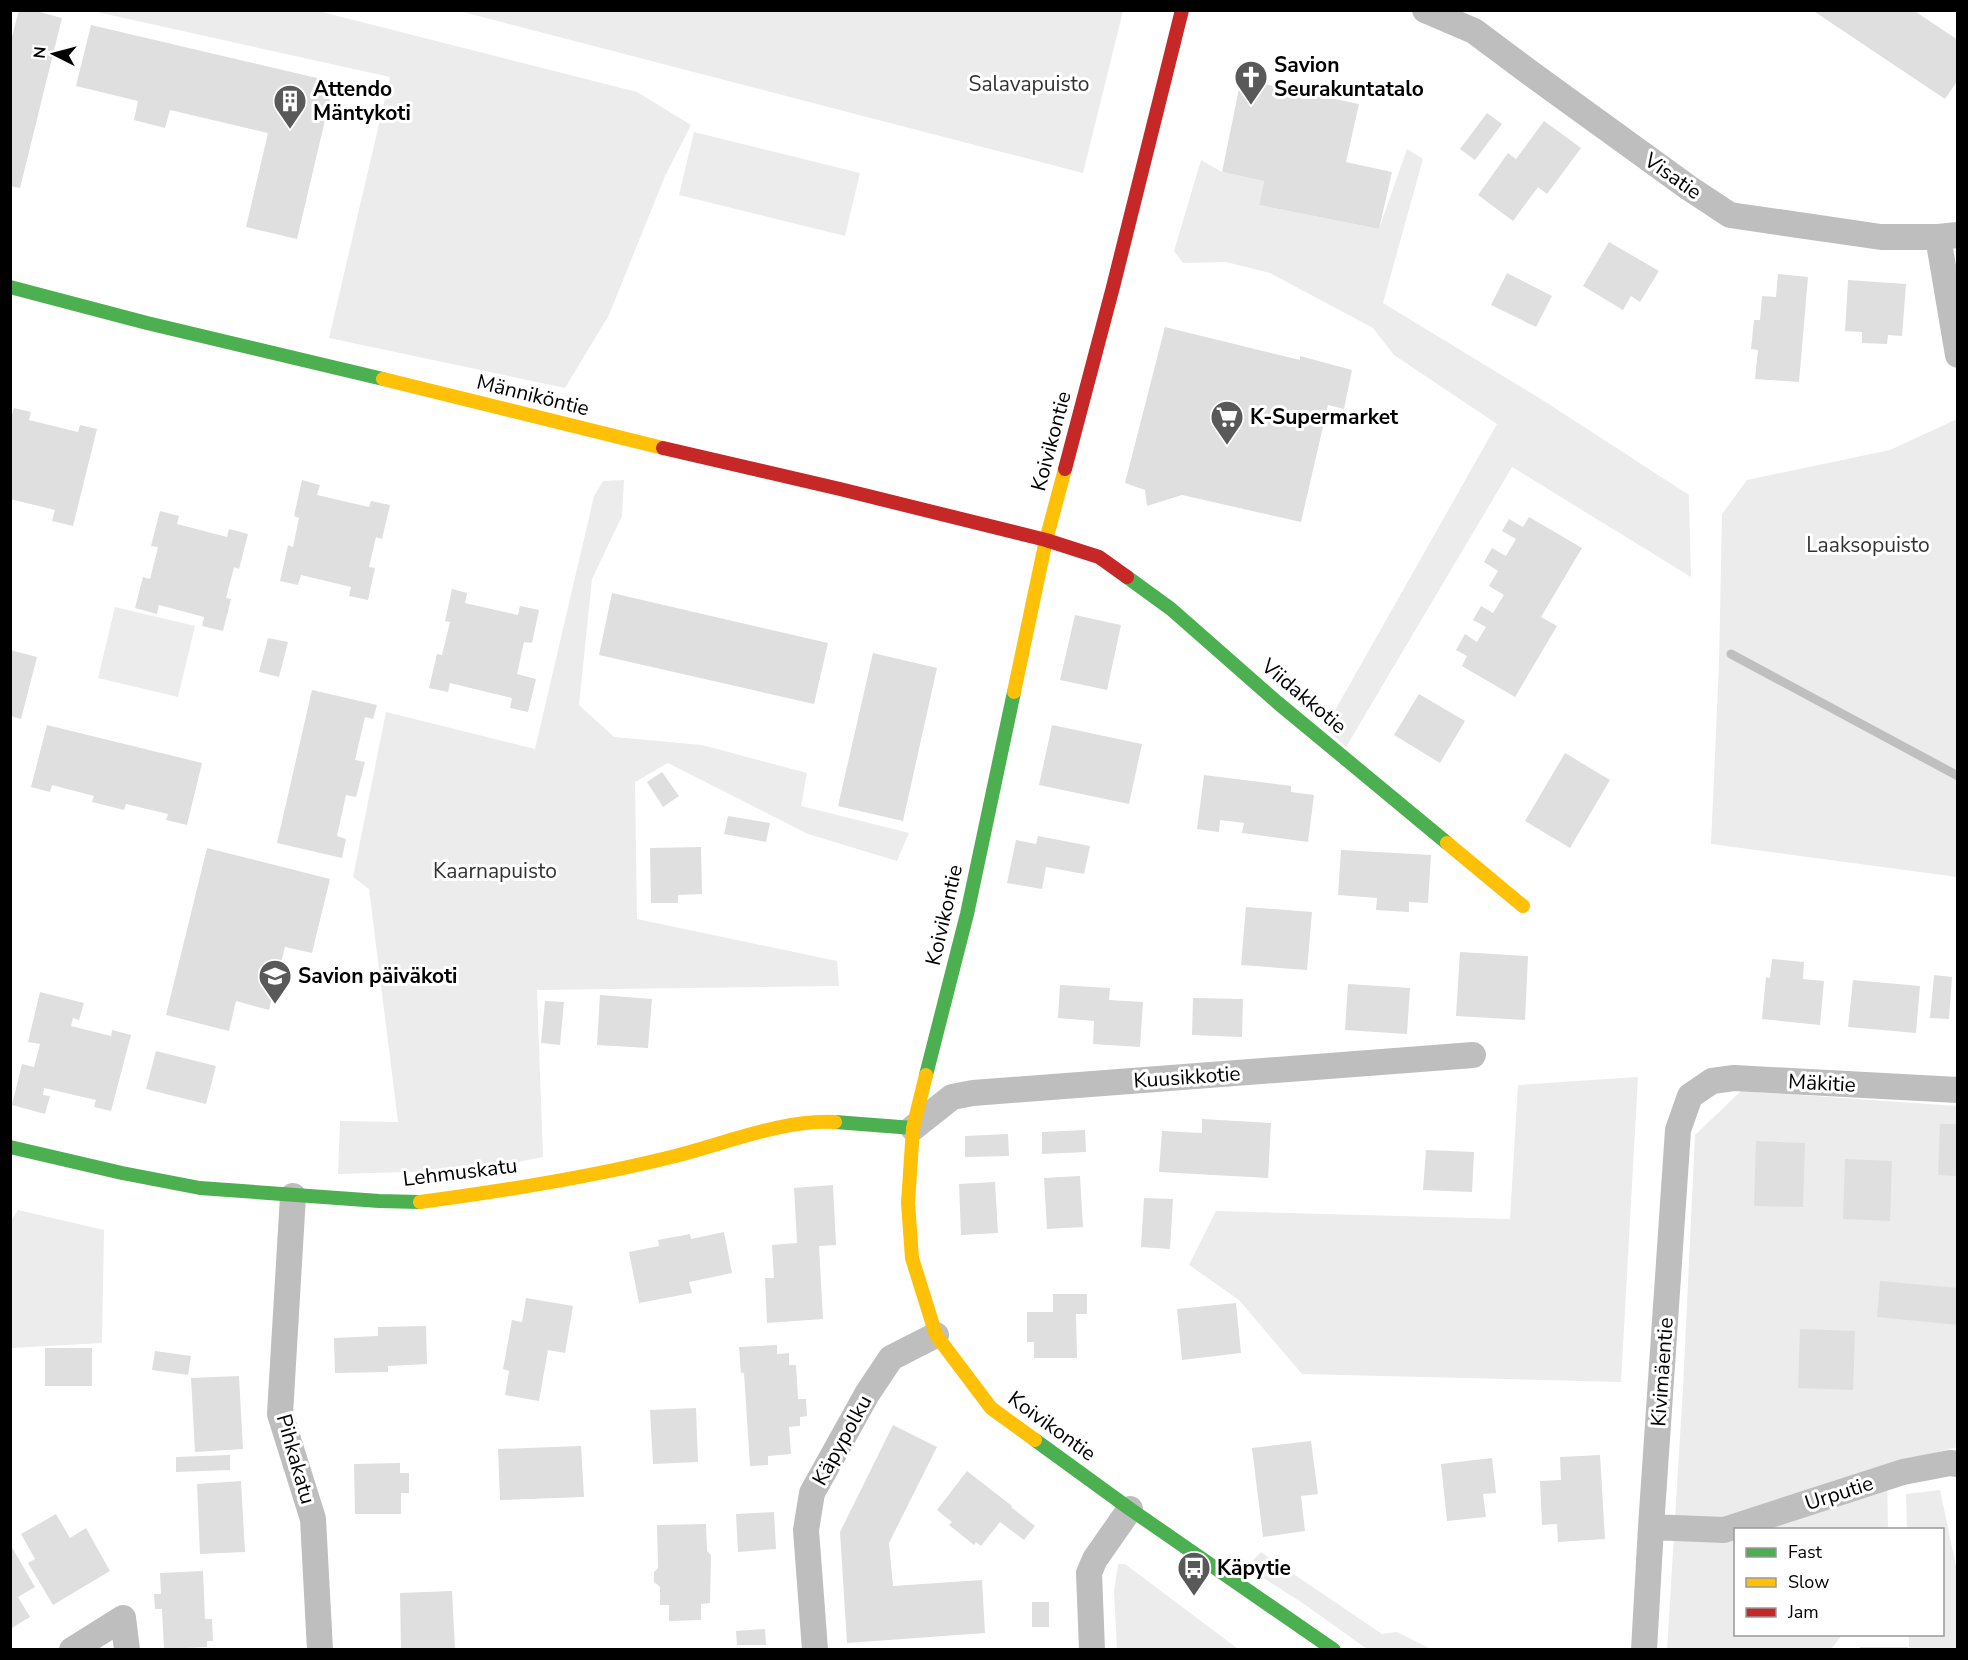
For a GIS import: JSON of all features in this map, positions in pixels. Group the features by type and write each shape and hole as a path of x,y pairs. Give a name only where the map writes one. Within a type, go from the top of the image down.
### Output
{"street":[{"name":"Koivikontie","path":"1182,10 1113,287 1046,540 966,914 913,1128 908,1203 912,1258 936,1335 991,1408 1130,1509 1334,1650"},
{"name":"Visatie","path":"1425,10 1474,31 1689,188 1730,215 1881,237 1948,236"},
{"path":"1948,236 1958,355"},
{"name":"Männiköntie","path":"10,286 147,323 1046,540"},
{"name":"Viidakkotie","path":"1046,540 1099,557 1171,609 1278,703 1523,906"},
{"name":"Kuusikkotie","path":"913,1128 951,1097 973,1093 1473,1055"},
{"name":"Mäkitie","path":"1690,1095 1712,1081 1734,1078 1958,1090"},
{"name":"Kivimäentie","path":"1644,1650 1678,1130 1690,1095"},
{"name":"Lehmuskatu","path":"10,1147 200,1188 379,1202 417,1202 603,1173 814,1121 913,1128"},
{"name":"Pihkakatu","path":"293,1196 280,1414 313,1519 320,1650"},
{"name":"Käpypolku","path":"815,1650 806,1530 812,1493 867,1394 891,1358 936,1335"},
{"name":"Urputie","path":"1651,1527 1724,1530 1903,1472 1950,1463 1958,1464"},
{"path":"1092,1650 1089,1573 1095,1559 1130,1509"},
{"path":"72,1650 123,1618 127,1650"}],"green space":[{"path":"92,11 318,11 637,92 691,125 665,176 609,315 565,388 329,338 390,77"},
{"name":"Salavapuisto","path":"459,11 1123,11 1083,173"},
{"path":"694,132 860,173 845,236 679,195"},
{"path":"1407,149 1423,159 1383,303 1544,401 1689,495 1691,577 1512,467 1346,747 1325,728 1497,424 1394,355 1373,328 1270,273 1226,262 1183,263 1174,251 1201,160 1222,172 1264,181 1259,205 1379,229"},
{"name":"Laaksopuisto","path":"1957,419 1957,877 1711,844 1719,665 1722,514 1747,480 1890,450"},
{"name":"Kaarnapuisto","path":"624,480 622,516 592,579 579,705 614,737 702,745 807,773 801,806 909,833 897,861 808,834 668,763 635,782 637,919 837,961 839,986 537,990 543,1157 479,1170 338,1174 340,1121 398,1122 369,889 353,877 386,712 535,749 594,496 603,481"},
{"path":"115,607 195,626 178,697 98,678"},
{"path":"1638,1077 1621,1382 1302,1374 1239,1300 1189,1265 1216,1211 1510,1219 1518,1085"},
{"path":"1741,1091 1957,1106 1957,1447 1887,1466 1888,1528 1734,1528 1734,1636 1841,1636 1831,1649 1667,1650 1695,1135"},
{"path":"18,1210 104,1230 102,1343 11,1348 11,1221"},
{"path":"1940,1490 1957,1571 1957,1649 1909,1649 1909,1636 1944,1636 1944,1528 1907,1528 1906,1494"},
{"path":"1261,1552 1382,1634 1397,1632 1431,1649 1367,1649 1304,1604 1246,1567"},
{"path":"1118,1564 1125,1564 1238,1649 1117,1649 1114,1591"}],"building":[{"path":"19,10 32,10 62,18 20,188 10,186 10,44"},
{"path":"1812,10 1913,10 1958,40 1958,80 1945,99"},
{"name":"Attendo Mäntykoti","path":"91,25 334,82 297,239 246,227 268,133 170,110 165,128 134,120 138,101 76,86"},
{"path":"1241,79 1359,104 1346,162 1392,172 1379,229 1259,205 1264,181 1222,172"},
{"path":"1487,113 1502,124 1475,160 1460,149"},
{"path":"1544,121 1581,148 1547,194 1538,187 1513,221 1478,195 1508,153 1516,159"},
{"path":"1609,242 1659,271 1640,302 1631,296 1623,310 1583,286"},
{"path":"1507,273 1552,296 1536,327 1491,305"},
{"path":"1778,274 1808,277 1799,382 1755,379 1758,350 1751,349 1754,320 1760,320 1762,296 1776,297"},
{"path":"1848,280 1906,284 1902,336 1888,335 1887,344 1862,343 1862,332 1845,331"},
{"name":"K-Supermarket","path":"1165,327 1300,360 1300,356 1352,370 1344,409 1328,405 1301,522 1182,495 1147,506 1145,490 1125,483"},
{"path":"14,408 31,412 29,420 78,432 80,425 97,429 73,526 52,521 55,510 10,499 10,421"},
{"path":"302,480 320,485 317,495 369,507 371,501 390,505 382,539 376,537 369,567 375,568 368,600 349,596 351,587 301,575 298,585 280,581 288,545 293,547 299,518 294,516"},
{"path":"160,511 179,516 177,524 227,537 229,529 248,534 239,569 234,567 226,598 231,599 223,631 202,626 204,617 159,605 157,614 135,608 143,577 150,579 158,547 151,546"},
{"path":"1529,517 1582,548 1541,617 1557,626 1515,697 1462,666 1467,656 1456,650 1465,634 1477,642 1486,627 1473,620 1481,606 1493,613 1504,595 1489,586 1498,571 1484,562 1492,548 1506,556 1516,539 1502,531 1509,519 1523,527"},
{"path":"452,589 467,593 465,603 518,615 520,606 539,610 532,643 524,642 517,674 536,679 528,712 510,708 512,698 450,683 448,692 429,688 437,654 442,655 450,622 445,621"},
{"path":"612,593 828,643 814,704 599,655"},
{"path":"1075,615 1121,625 1107,690 1060,680"},
{"path":"268,638 288,642 279,677 259,672"},
{"path":"10,650 37,657 21,719 10,716"},
{"path":"873,653 937,668 903,821 838,806"},
{"path":"312,690 377,705 373,719 365,717 355,760 365,762 356,797 346,795 337,836 346,839 342,858 277,843"},
{"path":"1419,694 1465,721 1440,763 1394,735"},
{"path":"47,725 202,763 187,825 166,820 168,814 126,804 124,810 92,802 94,796 52,785 50,792 31,787"},
{"path":"1052,725 1142,744 1129,804 1039,785"},
{"path":"1565,753 1610,780 1570,848 1525,821"},
{"path":"662,772 679,796 663,807 647,782"},
{"path":"1204,775 1291,786 1291,792 1314,795 1308,842 1242,833 1244,823 1220,820 1219,832 1197,829"},
{"path":"728,816 770,823 766,842 724,834"},
{"path":"1038,836 1090,846 1084,874 1046,867 1042,889 1007,883 1016,840 1036,844"},
{"path":"701,847 702,894 678,895 678,903 651,903 650,848"},
{"path":"207,848 330,879 312,953 285,947 269,1010 236,1001 229,1031 166,1015"},
{"path":"1341,850 1431,855 1428,903 1409,902 1409,912 1376,910 1377,898 1338,895"},
{"path":"1246,907 1312,912 1307,970 1241,965"},
{"path":"1460,952 1528,956 1525,1020 1456,1016"},
{"path":"1772,959 1804,962 1803,979 1824,981 1820,1025 1762,1019 1766,977 1770,978"},
{"path":"1934,975 1952,977 1949,1019 1930,1018"},
{"path":"1853,980 1920,986 1916,1033 1848,1027"},
{"path":"1348,984 1410,988 1407,1034 1345,1030"},
{"path":"1060,985 1110,988 1109,1000 1143,1002 1140,1047 1093,1044 1094,1021 1058,1018"},
{"path":"40,992 84,1003 79,1020 73,1018 71,1026 111,1036 112,1030 131,1035 111,1111 94,1107 96,1100 44,1088 43,1095 50,1096 45,1114 12,1105 22,1064 34,1067 40,1044 28,1042"},
{"path":"600,995 652,999 648,1048 597,1045"},
{"path":"1193,998 1243,999 1242,1037 1192,1035"},
{"path":"545,1001 564,1002 560,1045 541,1043"},
{"path":"156,1051 216,1066 206,1104 146,1089"},
{"path":"1202,1119 1271,1123 1268,1178 1159,1172 1162,1131 1202,1133"},
{"path":"1940,1124 1958,1124 1958,1176 1938,1175"},
{"path":"1085,1130 1086,1152 1042,1154 1042,1132"},
{"path":"1008,1134 1009,1156 965,1157 965,1136"},
{"path":"1756,1141 1805,1143 1803,1207 1754,1206"},
{"path":"1426,1150 1474,1152 1472,1192 1423,1190"},
{"path":"1845,1159 1892,1161 1890,1221 1843,1219"},
{"path":"1080,1176 1083,1227 1047,1229 1044,1178"},
{"path":"995,1182 998,1233 961,1235 959,1184"},
{"path":"833,1185 836,1245 819,1246 823,1319 767,1323 765,1278 774,1278 772,1245 797,1243 794,1188"},
{"path":"1144,1198 1173,1199 1170,1249 1141,1247"},
{"path":"724,1232 732,1273 689,1282 692,1293 639,1303 629,1252 659,1246 658,1240 690,1234 691,1239"},
{"path":"1880,1281 1958,1288 1958,1325 1877,1317"},
{"path":"1053,1294 1087,1294 1087,1314 1076,1314 1077,1358 1034,1358 1034,1342 1027,1342 1027,1312 1053,1312"},
{"path":"526,1298 573,1306 565,1353 548,1350 539,1401 505,1395 509,1371 503,1369 512,1320 522,1322"},
{"path":"1236,1303 1241,1353 1182,1360 1177,1309"},
{"path":"426,1326 427,1364 388,1366 388,1372 335,1373 334,1338 378,1336 378,1327"},
{"path":"1800,1329 1855,1331 1853,1390 1798,1388"},
{"path":"777,1345 777,1354 789,1353 789,1365 796,1365 798,1399 806,1399 807,1416 800,1417 800,1426 789,1427 791,1454 768,1456 768,1465 750,1466 744,1373 741,1373 739,1347"},
{"path":"45,1348 92,1348 92,1386 45,1386"},
{"path":"155,1351 191,1356 188,1375 152,1370"},
{"path":"239,1376 243,1449 195,1452 191,1378"},
{"path":"696,1408 698,1462 653,1464 650,1410"},
{"path":"893,1425 937,1447 889,1543 893,1586 982,1580 985,1633 847,1643 840,1532"},
{"path":"1311,1441 1318,1494 1301,1496 1305,1531 1263,1537 1252,1448"},
{"path":"581,1446 584,1497 500,1500 498,1449"},
{"path":"230,1455 230,1470 176,1472 176,1457"},
{"path":"1600,1455 1605,1539 1558,1542 1557,1524 1542,1525 1540,1481 1561,1480 1560,1457"},
{"path":"1492,1458 1496,1493 1483,1494 1486,1517 1447,1521 1441,1464"},
{"path":"400,1463 400,1473 409,1473 409,1493 401,1493 401,1514 355,1514 354,1464"},
{"path":"967,1471 1035,1526 1024,1540 1000,1522 981,1546 976,1542 974,1545 949,1525 952,1522 937,1510"},
{"path":"241,1481 245,1552 200,1554 197,1484"},
{"path":"774,1512 776,1549 738,1552 736,1514"},
{"path":"56,1514 70,1538 86,1528 110,1571 53,1605 28,1563 35,1559 21,1534"},
{"path":"706,1524 707,1551 711,1555 710,1603 701,1604 701,1620 669,1621 669,1605 660,1605 660,1587 654,1582 654,1572 658,1568 657,1525"},
{"path":"10,1544 35,1587 18,1597 30,1617 10,1629"},
{"path":"203,1571 205,1619 212,1619 213,1641 207,1641 207,1647 164,1649 162,1609 155,1609 154,1594 161,1594 160,1573"},
{"path":"452,1591 455,1649 401,1650 400,1593"},
{"path":"1032,1602 1049,1602 1049,1627 1032,1627"},
{"path":"765,1629 766,1645 737,1645 736,1631"},
{"path":"1860,1647 1908,1647 1908,1650 1860,1650"}],"waterway":[{"path":"1731,654 1958,776"}],"traffic: fast":[{"path":"10,287 147,323 383,379"},
{"path":"1127,577 1171,609 1278,703 1447,843"},
{"path":"926,1075 967,914 1014,692"},
{"path":"835,1122 913,1128"},
{"path":"10,1147 200,1188 420,1202"},
{"path":"1035,1440 1130,1509 1334,1650"}],"traffic: slow":[{"path":"383,379 663,448"},
{"path":"1014,692 1046,540 1065,469"},
{"path":"1447,843 1523,906"},
{"path":"926,1075 913,1128 908,1203 912,1258 936,1335 991,1408 1035,1440"},
{"path":"420,1202 575,1178 667,1158 772,1129 814,1122 835,1122"}],"traffic: jam":[{"path":"1065,469 1182,10"},
{"path":"663,448 1046,540 1099,557 1127,577"}],"place":[{"name":"Savion Seurakuntatalo","path":"1251,106"},
{"name":"Attendo Mäntykoti","path":"290,130"},
{"name":"K-Supermarket","path":"1227,446"},
{"name":"Savion päiväkoti","path":"275,1005"},
{"name":"Käpytie","path":"1194,1597"}]}
